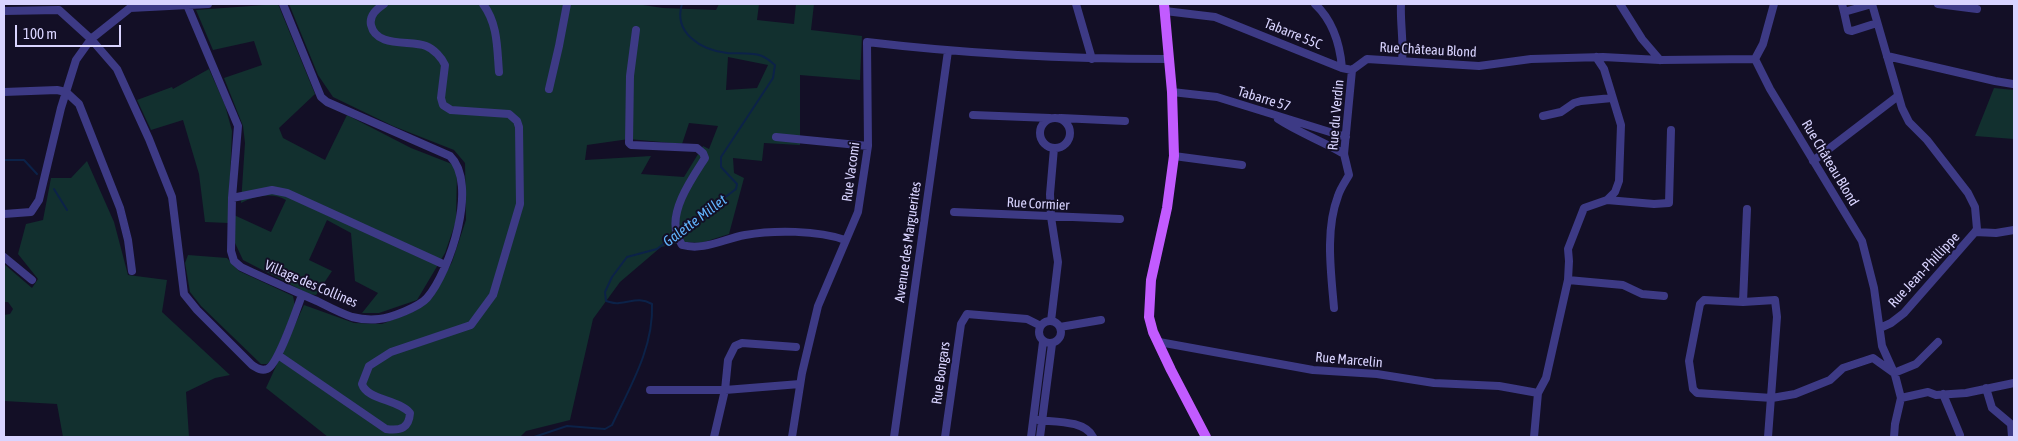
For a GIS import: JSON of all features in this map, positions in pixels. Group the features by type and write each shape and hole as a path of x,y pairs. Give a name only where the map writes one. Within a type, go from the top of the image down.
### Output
{"main road":[{"path":"1165,7 1172,92 1174,156 1167,208 1151,280 1149,317 1153,332 1171,370 1206,437"}],"street":[{"path":"4,214 31,212 39,200 76,60 92,39 130,8 208,4"},
{"name":"Village des Collines","path":"187,5 238,126 232,198 231,251 234,261 241,267 353,317 380,319 418,305 427,297 446,265 456,238 460,222 460,172 457,163 450,156 327,102 321,97 284,4"},
{"path":"278,355 386,429 396,430 404,427 409,422 410,413 404,406 368,393 363,388 362,384 370,366 391,352 471,325 493,295 520,204 519,127 517,121 509,114 451,110 443,105 445,65 443,60 426,46 383,40 371,27 371,19 375,11 384,4"},
{"path":"483,4 492,19 496,32 499,72"},
{"path":"549,89 567,4"},
{"path":"1076,4 1092,59"},
{"path":"1315,4 1324,13 1333,30 1341,55 1342,68"},
{"path":"1401,4 1402,61"},
{"path":"1620,4 1642,39 1660,60"},
{"path":"1755,59 1763,44 1774,4"},
{"path":"1842,4 1848,30 1852,31 1877,22"},
{"path":"1844,12 1872,4 1898,96 1909,122 1927,140 1968,193 1975,207 1977,229 1975,232"},
{"path":"1938,4 1977,9"},
{"name":"Tabarre 55C","path":"1165,7 1215,17 1342,68 1352,70"},
{"path":"4,11 59,10 92,39 117,69 172,197 184,294 197,310 252,365 266,370 271,366 278,355 302,294"},
{"path":"636,30 630,76 629,143 631,145 697,148 703,152 705,158 680,202 676,220 676,234 682,245 695,249 747,235 768,233 812,232 831,235 845,240"},
{"name":"Rue Vacomi","path":"792,437 800,384 818,306 858,212 868,146 867,42 948,51"},
{"path":"948,51 1092,59 1169,59"},
{"name":"Avenue des Marguerites","path":"894,437 948,51"},
{"path":"1887,56 1995,82 2013,84"},
{"path":"1534,437 1538,393 1546,378 1568,280 1568,249 1584,208 1607,200 1616,192 1619,181 1621,125 1604,69 1596,57"},
{"name":"Rue Château Blond","path":"1352,70 1367,59 1479,66 1531,59 1596,57 1660,60 1755,59 1770,89 1862,241 1874,288 1882,346 1894,372 1901,398"},
{"name":"Rue du Verdin","path":"1334,308 1331,239 1338,195 1349,175 1344,154 1352,70"},
{"path":"4,92 57,90 66,92 79,104 120,208 128,240 132,271"},
{"name":"Tabarre 57","path":"1172,92 1217,98 1346,137"},
{"path":"1813,161 1898,96"},
{"path":"1543,116 1561,112 1581,100 1612,98"},
{"path":"1270,114 1302,134 1344,154"},
{"path":"973,115 1125,121"},
{"path":"1034,117 1041,130 1043,142 1054,148 1066,144 1070,132 1079,119"},
{"path":"1041,130 1050,118"},
{"path":"1060,118 1067,125 1070,132"},
{"path":"1607,200 1654,204 1669,203 1671,130"},
{"path":"776,137 868,146"},
{"path":"1051,321 1058,262 1051,217 1051,171 1054,148"},
{"path":"1174,156 1242,165"},
{"path":"232,198 272,190 287,193 446,265"},
{"path":"1743,302 1747,209"},
{"name":"Rue Cormier","path":"954,212 1120,219"},
{"name":"Rue Jean-Phillippe","path":"1880,328 1891,323 1904,313 1975,232 1996,233 2014,230"},
{"path":"4,257 32,280"},
{"path":"1568,280 1623,285 1642,294 1664,296"},
{"path":"1768,437 1772,398 1777,317 1775,300 1743,302 1704,300 1700,304 1690,361 1692,389 1698,393 1772,398 1795,394 1830,380 1843,368 1873,358 1894,372 1916,364 1938,342"},
{"name":"Rue Bongars","path":"945,437 961,324 967,314 1027,319 1041,326"},
{"path":"1060,327 1101,320"},
{"path":"1031,437 1043,342 1038,334 1041,326 1051,321 1057,323 1060,327 1060,336 1052,344 1040,437"},
{"path":"1043,342 1052,344"},
{"name":"Rue Marcelin","path":"1159,342 1313,370 1377,374 1434,383 1499,386 1538,393"},
{"path":"714,437 725,390 728,360 735,346 742,343 796,347"},
{"path":"1894,437 1894,424 1901,398 1928,392 1936,395 2014,383"},
{"path":"650,390 725,390 800,384"},
{"path":"1986,388 1992,408 2011,424 2012,437"},
{"path":"1943,394 1960,436"},
{"path":"1033,420 1080,425 1091,432 1093,437"}],"green space":[{"path":"278,4 315,94 279,128 283,138 325,160 347,115 411,148 452,164 457,171 456,221 445,253 417,300 379,313 362,313 378,293 355,281 351,233 327,220 309,260 332,271 316,295 309,294 243,260 235,243 234,215 271,232 286,200 275,196 264,196 252,198 241,203 245,143 243,126 224,78 262,65 254,41 213,50 196,10"},
{"path":"289,4 636,4 663,8 716,10 719,4 759,4 757,20 794,24 796,4 814,4 811,30 862,36 860,80 800,75 800,145 764,143 762,161 733,158 734,173 744,178 729,234 701,243 684,242 661,247 620,282 593,319 570,420 526,431 520,437 328,437 266,388 304,305 354,323 382,324 415,311 433,297 452,262 466,220 465,163 454,150 393,126 333,97 318,75","holes":["728,57 768,65 757,88 726,90","689,123 718,126 709,149 703,146 684,177 641,174 651,156 585,160 587,145 629,139 682,144"]},
{"path":"209,69 225,105 232,131 228,223 205,222 199,174 183,120 151,130 137,100 172,87 173,89"},
{"path":"1994,88 2014,90 2014,139 1975,136"},
{"path":"87,161 114,222 128,275 167,280 162,312 230,375 215,378 186,392 189,437 63,437 57,404 4,401 4,315 10,314 13,309 8,302 4,302 4,264 32,288 38,279 18,254 26,224 43,220 51,178 71,178"},
{"path":"188,255 227,258 239,271 293,296 295,306 273,359 267,364 261,364 201,306 190,292 185,263"}],"waterway":[{"name":"Galette Millet","path":"679,232 736,189 737,184 721,167 721,157 773,78 775,65 758,55 727,53 699,44 685,31 680,14 682,4"},
{"path":"4,160 24,160 37,174"},
{"path":"54,189 67,210"},
{"name":"Galette Millet","path":"534,437 567,426 605,429 612,425 640,366 645,351 652,320 652,304 639,300 617,303 606,301 605,292 612,277 627,257 657,249 675,235"}]}
